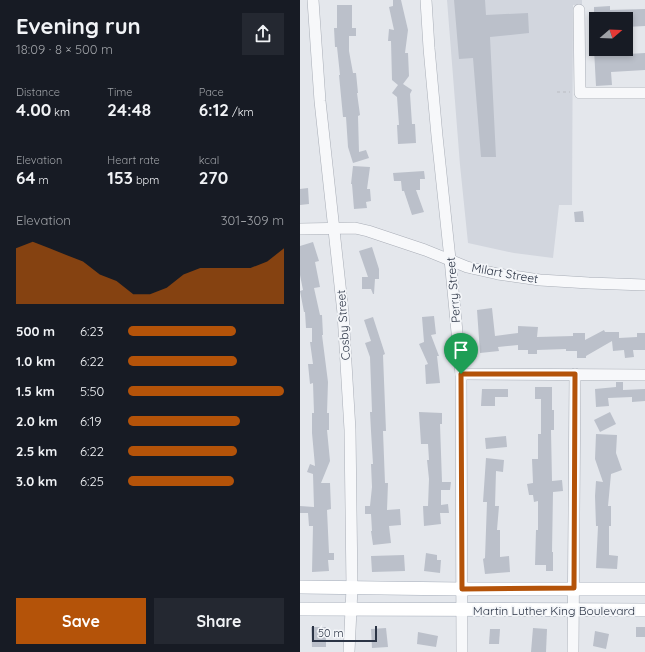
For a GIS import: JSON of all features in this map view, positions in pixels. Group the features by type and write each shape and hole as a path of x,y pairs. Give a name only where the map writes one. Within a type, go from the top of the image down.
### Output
{"main road":[{"name":"Martin Luther King Boulevard","path":"300,587 645,589"},
{"name":"Martin Luther King Boulevard","path":"300,610 645,610"}],"street":[{"name":"Cosby Street","path":"313,0 320,101 335,228 343,313 350,430 352,588 349,652"},
{"name":"Perry Street","path":"426,0 437,136 461,374 462,652"},
{"path":"579,10 580,93 645,93"},
{"name":"Milart Street","path":"300,229 355,228 450,259 467,267 498,274 540,280 645,286"},
{"path":"461,374 645,375"},
{"path":"572,652 574,588 575,374"}],"path":[{"path":"557,92 580,93"}],"shaded area":[{"path":"447,0 582,0 582,5 573,5 572,205 559,205 553,258 514,253 468,243 460,165"}],"building":[{"path":"393,0 401,0 408,30 405,53 408,53 409,76 403,84 412,90 410,94 412,124 415,124 416,143 398,144 397,125 399,125 397,97 392,93 398,85 392,80 391,41 388,41 389,29 394,30 389,7 393,6"},
{"path":"454,0 485,0 486,15 528,13 529,33 490,37 496,157 481,157 473,58 459,59"},
{"path":"337,5 352,5 352,28 356,28 356,36 349,36 349,51 353,73 356,73 358,93 360,115 358,116 359,152 366,150 369,158 353,163 348,147 346,117 343,117 337,47 335,47 334,28 337,28"},
{"path":"610,6 610,10 645,9 645,26 633,27 633,12 594,12 594,7"},
{"path":"645,53 645,70 611,72 612,85 596,86 594,56 633,56 633,54"},
{"path":"353,166 370,167 367,189 370,189 371,201 366,202 367,208 354,209 351,184"},
{"path":"424,171 425,179 420,179 420,190 416,190 424,212 412,215 404,191 402,191 401,181 394,181 393,173"},
{"path":"308,188 309,204 300,205 300,189"},
{"path":"583,211 584,222 575,222 574,212"},
{"path":"313,242 319,261 315,262 320,287 314,288 320,315 322,315 322,335 328,382 327,413 329,413 329,430 327,430 330,461 321,483 330,483 331,509 327,510 329,553 334,553 334,560 328,560 329,571 312,572 313,526 309,526 308,513 300,513 300,506 314,507 313,474 307,472 310,464 315,466 312,433 312,413 314,413 313,383 310,384 308,364 313,364 310,342 312,342 312,328 306,328 305,312 300,291 303,290 300,275 300,246"},
{"path":"372,247 379,269 379,279 375,279 374,294 371,289 362,289 362,277 368,277 359,251"},
{"path":"492,308 495,336 518,333 518,326 538,327 537,337 573,336 573,333 585,333 585,340 604,330 605,332 619,332 619,338 637,337 637,333 645,333 645,350 633,350 634,357 625,358 624,350 613,351 612,341 586,356 586,358 577,358 577,351 566,351 566,349 537,350 537,354 528,354 528,350 518,350 518,345 498,347 499,351 480,353 477,310"},
{"path":"434,316 436,334 431,335 439,356 437,356 440,383 426,384 425,365 428,364 419,344 424,342 422,317"},
{"path":"373,317 385,354 383,355 386,431 383,431 385,483 388,483 387,510 400,509 401,525 389,526 391,543 373,545 371,514 365,514 365,506 370,506 372,487 371,464 373,464 370,412 372,412 370,357 365,343 371,341 364,320"},
{"path":"616,382 623,382 623,390 645,389 645,401 632,402 632,397 608,398 609,406 596,407 595,389 616,387"},
{"path":"535,387 552,387 554,430 551,430 552,481 562,480 563,491 553,492 553,571 546,571 546,565 535,565 536,530 538,530 538,501 534,502 533,495 529,495 527,484 533,483 532,459 538,459 538,434 541,434 541,399 535,399"},
{"path":"482,389 508,389 508,397 495,397 495,406 481,406"},
{"path":"419,412 442,413 442,424 440,424 442,482 451,482 450,490 441,490 441,505 448,504 449,513 440,513 441,524 424,526 423,506 428,506 429,479 427,460 429,460 428,444 421,444"},
{"path":"610,412 616,424 600,432 594,420"},
{"path":"596,434 617,435 616,453 622,470 611,474 608,506 611,506 609,555 618,556 617,569 596,568 598,526 596,526 596,481 603,482 595,459"},
{"path":"506,436 507,447 486,449 485,438"},
{"path":"486,458 504,460 503,472 496,471 495,506 499,506 497,530 500,530 500,557 509,556 510,572 485,574 483,559 485,558 487,502 483,502"},
{"path":"426,553 437,555 437,560 441,560 440,573 424,571"},
{"path":"404,555 405,571 372,572 371,556"},
{"path":"311,627 326,627 326,647 312,647"},
{"path":"636,627 645,627 645,637 636,637"},
{"path":"386,628 388,647 372,648 371,629"},
{"path":"533,628 547,629 546,652 531,652"},
{"path":"490,629 500,629 499,644 489,644"},
{"path":"595,631 609,634 606,649 593,646"},
{"path":"418,632 438,636 436,647 417,644"}],"route":[{"path":"461,374 575,374 574,588 462,589 461,374"}]}
